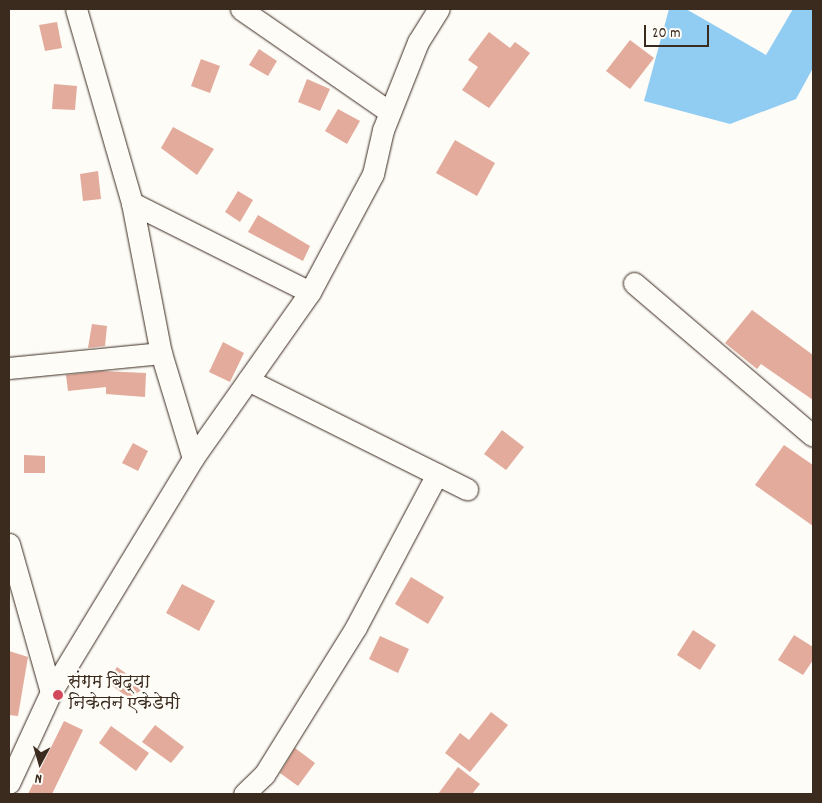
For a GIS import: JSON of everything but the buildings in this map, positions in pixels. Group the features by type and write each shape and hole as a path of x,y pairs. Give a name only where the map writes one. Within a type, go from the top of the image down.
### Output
{"street":[{"path":"76,9 132,203 161,353 193,458"},
{"path":"241,9 390,112"},
{"path":"9,784 51,692 193,458 310,292 373,174 390,112 418,42 439,9"},
{"path":"132,203 310,292"},
{"path":"634,282 813,436"},
{"path":"9,368 161,353"},
{"path":"248,380 467,489"},
{"path":"244,794 264,775 356,627 437,474"},
{"path":"9,544 51,692"}],"water":[{"path":"669,9 686,9 766,55 793,9 813,9 813,68 796,99 730,124 644,101"}],"place":[{"name":"संगम बिद्या निकेतन एकेडेमी","path":"58,695"}]}
